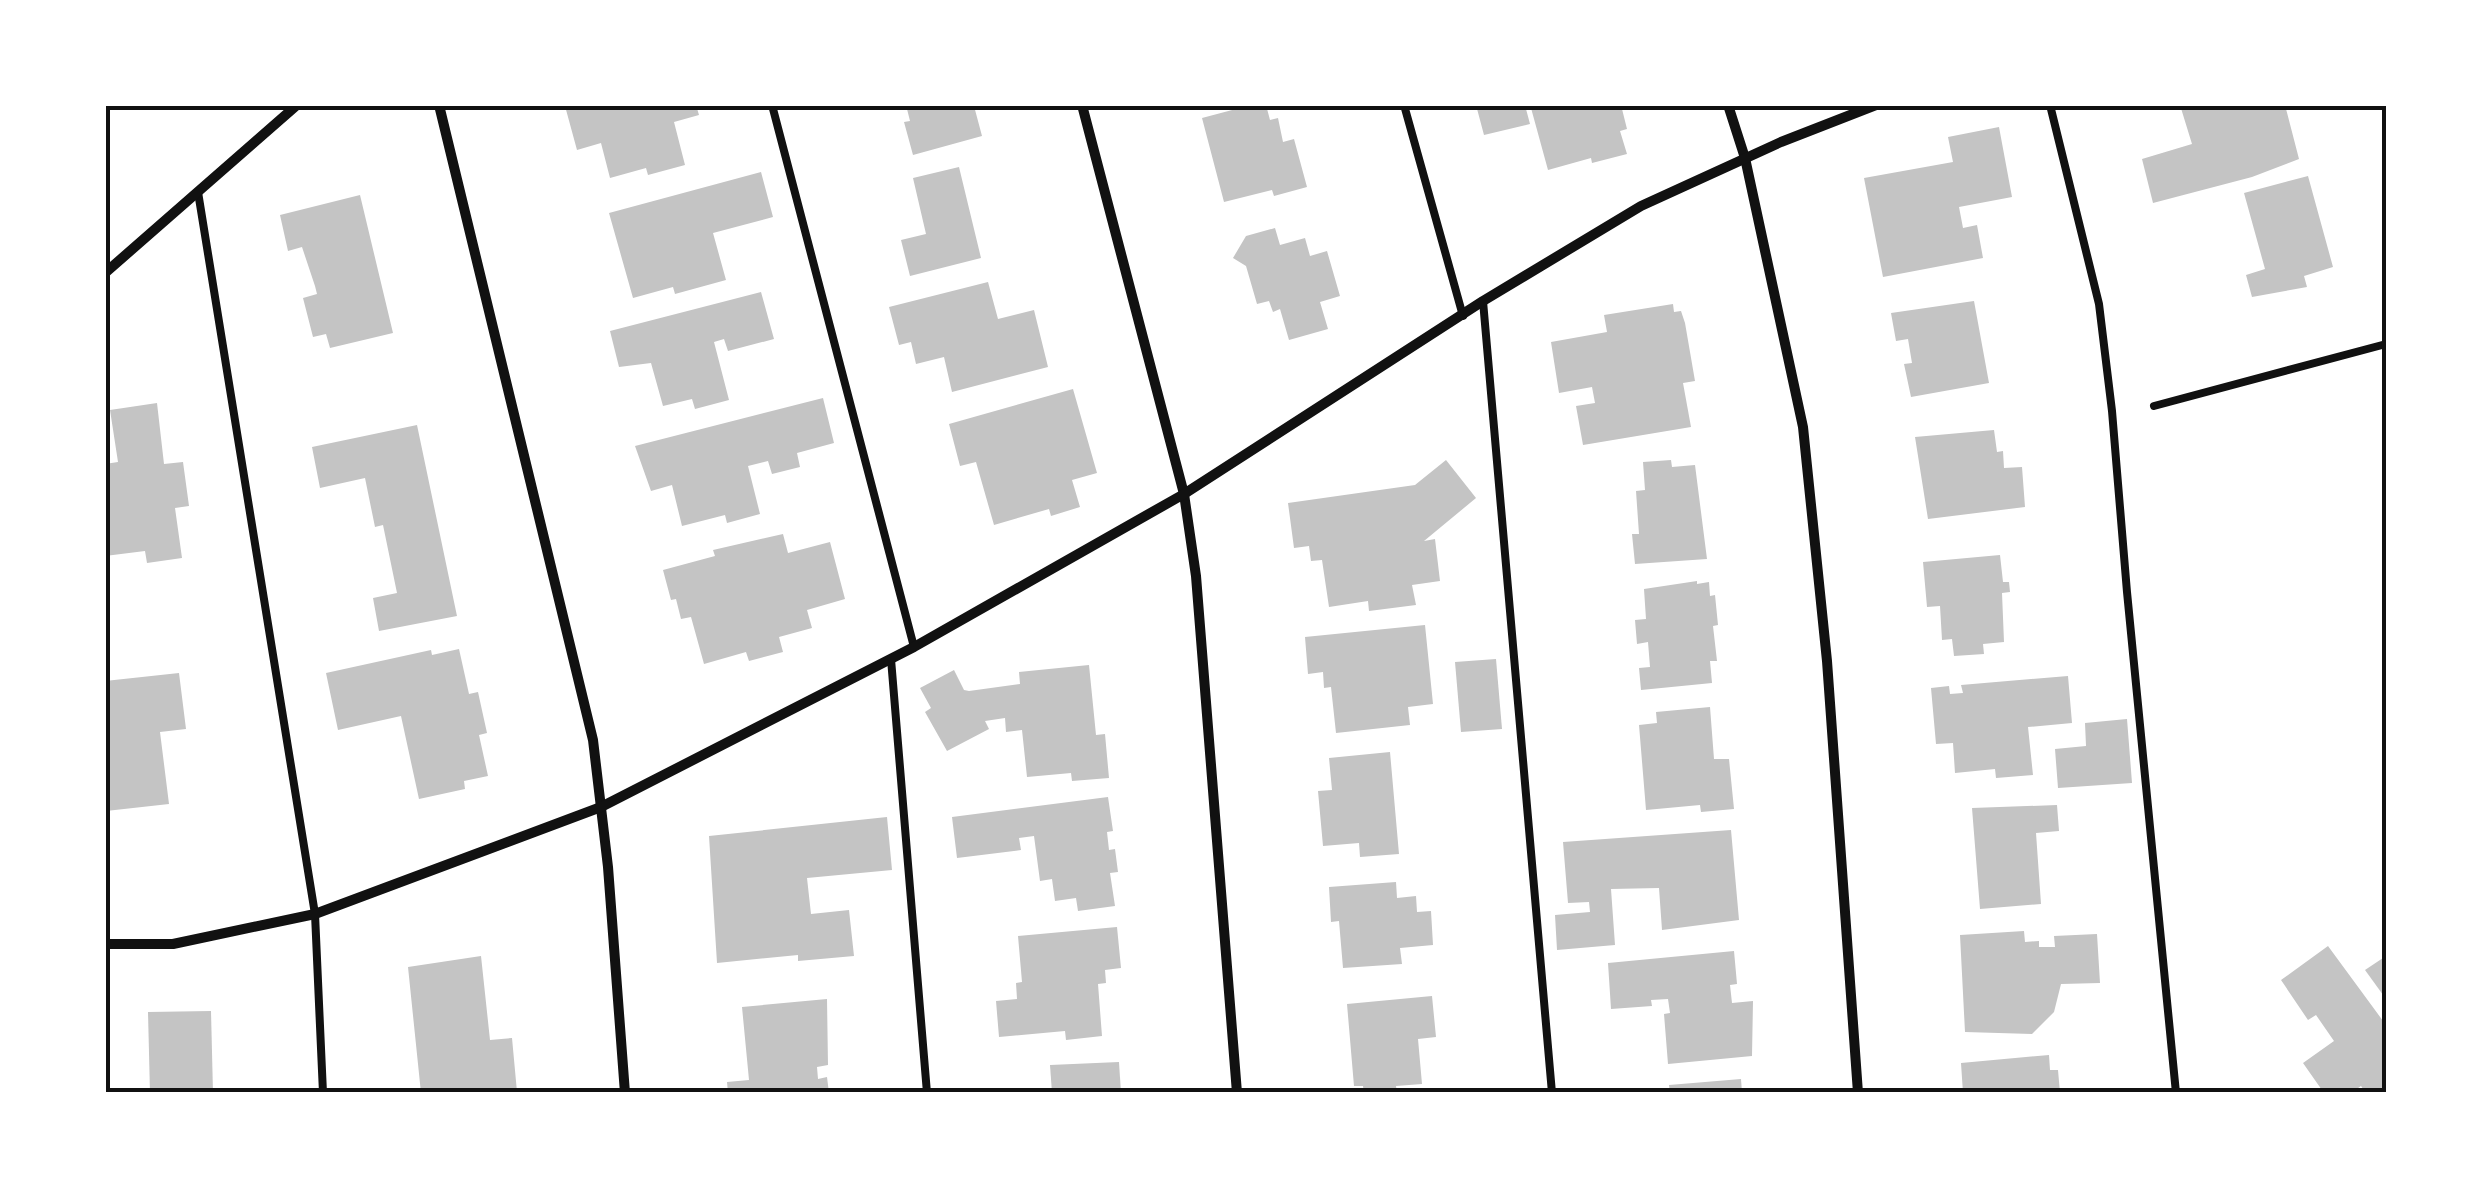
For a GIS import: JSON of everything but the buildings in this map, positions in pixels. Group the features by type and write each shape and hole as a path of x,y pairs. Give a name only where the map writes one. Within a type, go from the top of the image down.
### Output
{"street":[{"path":"105,273 297,105"},
{"path":"440,105 593,740 602,807 624,1093"},
{"path":"1082,105 1184,494 1196,576 1236,1093"},
{"path":"1728,105 1745,158 1803,427 1827,661 1858,1093"},
{"path":"105,944 173,944 315,914 602,807 914,648 1184,494 1482,301 1641,206 1745,158 1876,105"}],"lane":[{"path":"772,105 914,648"},
{"path":"1404,105 1462,316"},
{"path":"2050,105 2099,304 2176,1093"},
{"path":"198,192 315,914 323,1093"},
{"path":"1482,301 1552,1093"},
{"path":"2154,406 2386,344"},
{"path":"890,659 927,1093"}]}
